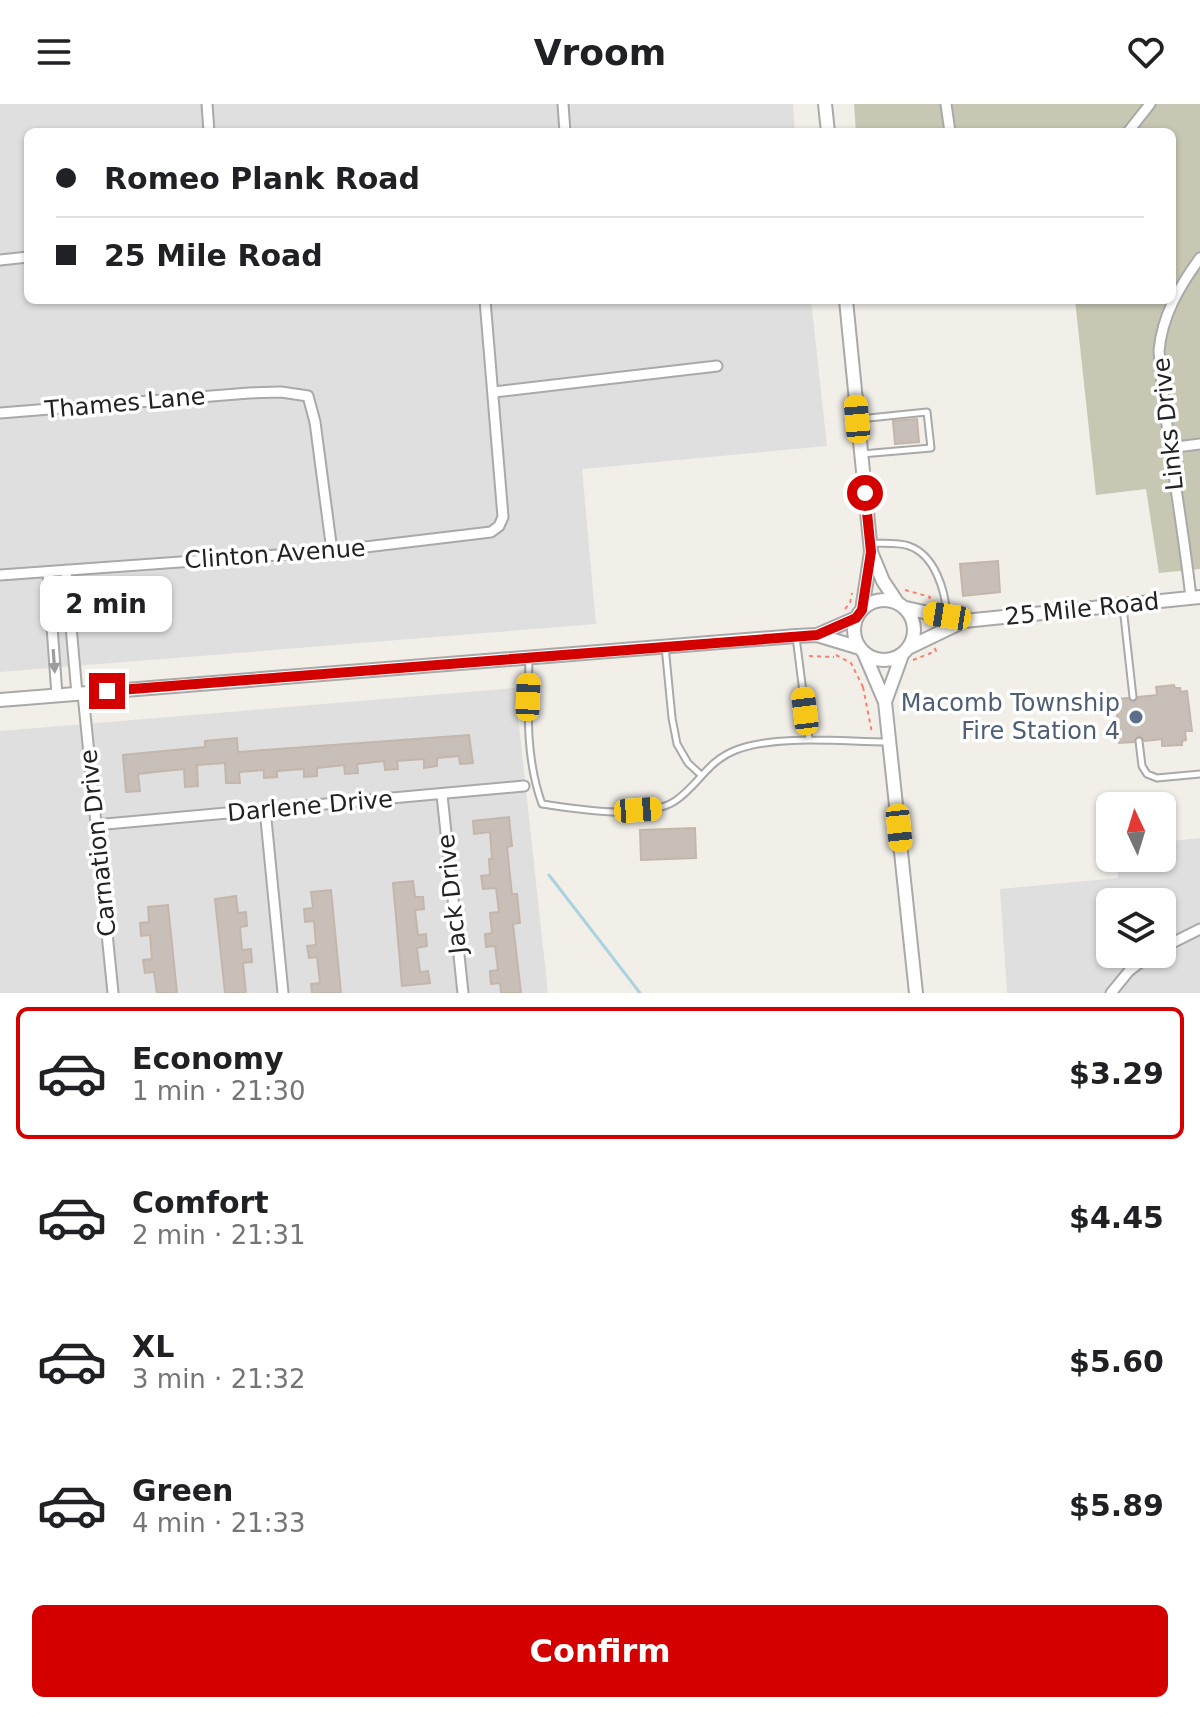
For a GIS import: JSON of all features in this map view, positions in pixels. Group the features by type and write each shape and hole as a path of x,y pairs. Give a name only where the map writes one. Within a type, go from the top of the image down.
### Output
{"street":[{"path":"207,104 209,128"},
{"path":"563,104 565,128"},
{"path":"825,104 828,128"},
{"path":"946,104 949,128"},
{"path":"1131,128 1150,104"},
{"path":"0,260 24,257"},
{"name":"Links Drive","path":"1176,296 1200,258"},
{"path":"485,304 494,392 717,366"},
{"path":"846,304 870,548 855,637 885,702 916,993"},
{"name":"Links Drive","path":"1172,304 1161,331 1159,351 1169,448 1196,597"},
{"name":"Thames Lane","path":"0,413 249,393 281,392 308,396 315,422 332,551"},
{"name":"Clinton Avenue","path":"0,575 332,551 491,532 499,526 503,517 494,392"},
{"path":"1169,448 1200,444"},
{"path":"870,548 883,581 915,627 906,656 885,702"},
{"name":"Carnation Drive","path":"66,570 113,993"},
{"path":"48,572 57,695"},
{"name":"25 Mile Road","path":"902,605 964,621 1196,597"},
{"path":"817,635 859,614 878,600 902,605"},
{"name":"25 Mile Road","path":"906,656 964,621"},
{"path":"0,700 796,636 817,635 882,661 906,656"},
{"name":"Darlene Drive","path":"95,825 524,786"},
{"name":"Jack Drive","path":"442,795 463,993"},
{"path":"265,809 283,993"},
{"path":"1176,941 1200,929"},
{"path":"1111,993 1133,968"}],"lane":[{"path":"857,419 927,412 931,448 861,454"},
{"path":"870,548 907,545 919,551 940,582 946,598 947,616"},
{"path":"1123,605 1133,697"},
{"path":"796,636 809,739"},
{"path":"665,645 677,744 688,763 701,775"},
{"path":"529,656 527,713 533,778 542,804 620,811 657,809 676,800 713,762 737,749 809,739 890,742"},
{"path":"1139,741 1142,766 1147,774 1157,778 1200,774"}],"path":[{"path":"837,613 850,603 854,583"},
{"path":"903,590 930,597 929,601"},
{"path":"906,656 920,657 936,651 934,646"},
{"path":"836,651 836,657"},
{"path":"799,656 846,658 851,663 863,687 873,742"},
{"path":"863,687 868,684"}],"shaded area":[{"path":"0,104 793,104 795,128 24,128 24,304 811,304 827,446 582,469 596,624 0,672"},
{"path":"854,104 1200,104 1200,569 1159,573 1146,489 1096,495 1075,304 1176,304 1176,128 856,128"},
{"path":"515,688 548,993 0,993 0,731"},
{"path":"1200,838 1200,993 1007,993 1000,889 1118,878 1118,872 1176,872 1176,841"}],"building":[{"path":"917,419 919,442 895,444 893,421"},
{"path":"998,561 1000,592 963,596 960,564"},
{"path":"1174,685 1181,692 1187,691 1192,731 1185,731 1186,740 1182,741 1182,745 1162,746 1162,739 1145,741 1139,736 1134,742 1119,743 1116,699 1128,698 1134,702 1138,697 1157,695 1156,687"},
{"path":"469,735 473,763 460,764 459,756 437,758 437,766 424,768 424,759 397,761 398,769 385,770 384,761 357,764 358,773 345,774 344,765 317,768 317,776 304,777 304,769 277,771 277,777 264,778 264,770 239,772 240,783 226,783 225,763 197,765 198,786 185,787 184,769 138,774 140,791 126,792 123,755 205,747 205,741 237,738 238,752"},
{"path":"509,817 512,846 507,847 512,894 517,894 520,923 513,924 521,993 501,993 500,983 491,984 490,971 498,970 495,946 486,947 485,934 492,933 490,913 499,912 496,888 483,889 481,876 490,875 490,832 474,834 473,821"},
{"path":"695,828 696,858 641,860 640,830"},
{"path":"413,881 415,897 423,897 424,909 415,910 418,935 426,934 427,946 417,948 420,972 428,971 430,983 402,986 393,883"},
{"path":"331,890 341,993 312,993 311,984 320,983 317,957 309,958 307,946 316,945 314,921 305,922 304,909 313,908 311,892"},
{"path":"236,896 238,913 246,912 247,926 240,927 242,950 251,949 252,962 243,963 246,993 225,993 215,899"},
{"path":"168,905 177,993 157,993 154,972 145,973 143,960 152,959 150,935 141,936 140,923 149,922 148,907"}],"waterway":[{"path":"549,875 640,993"}],"place":[{"name":"Macomb Township Fire Station 4","path":"1136,717"}],"route":[{"path":"107,691 817,635 856,618 862,610 871,552 865,493"}]}
